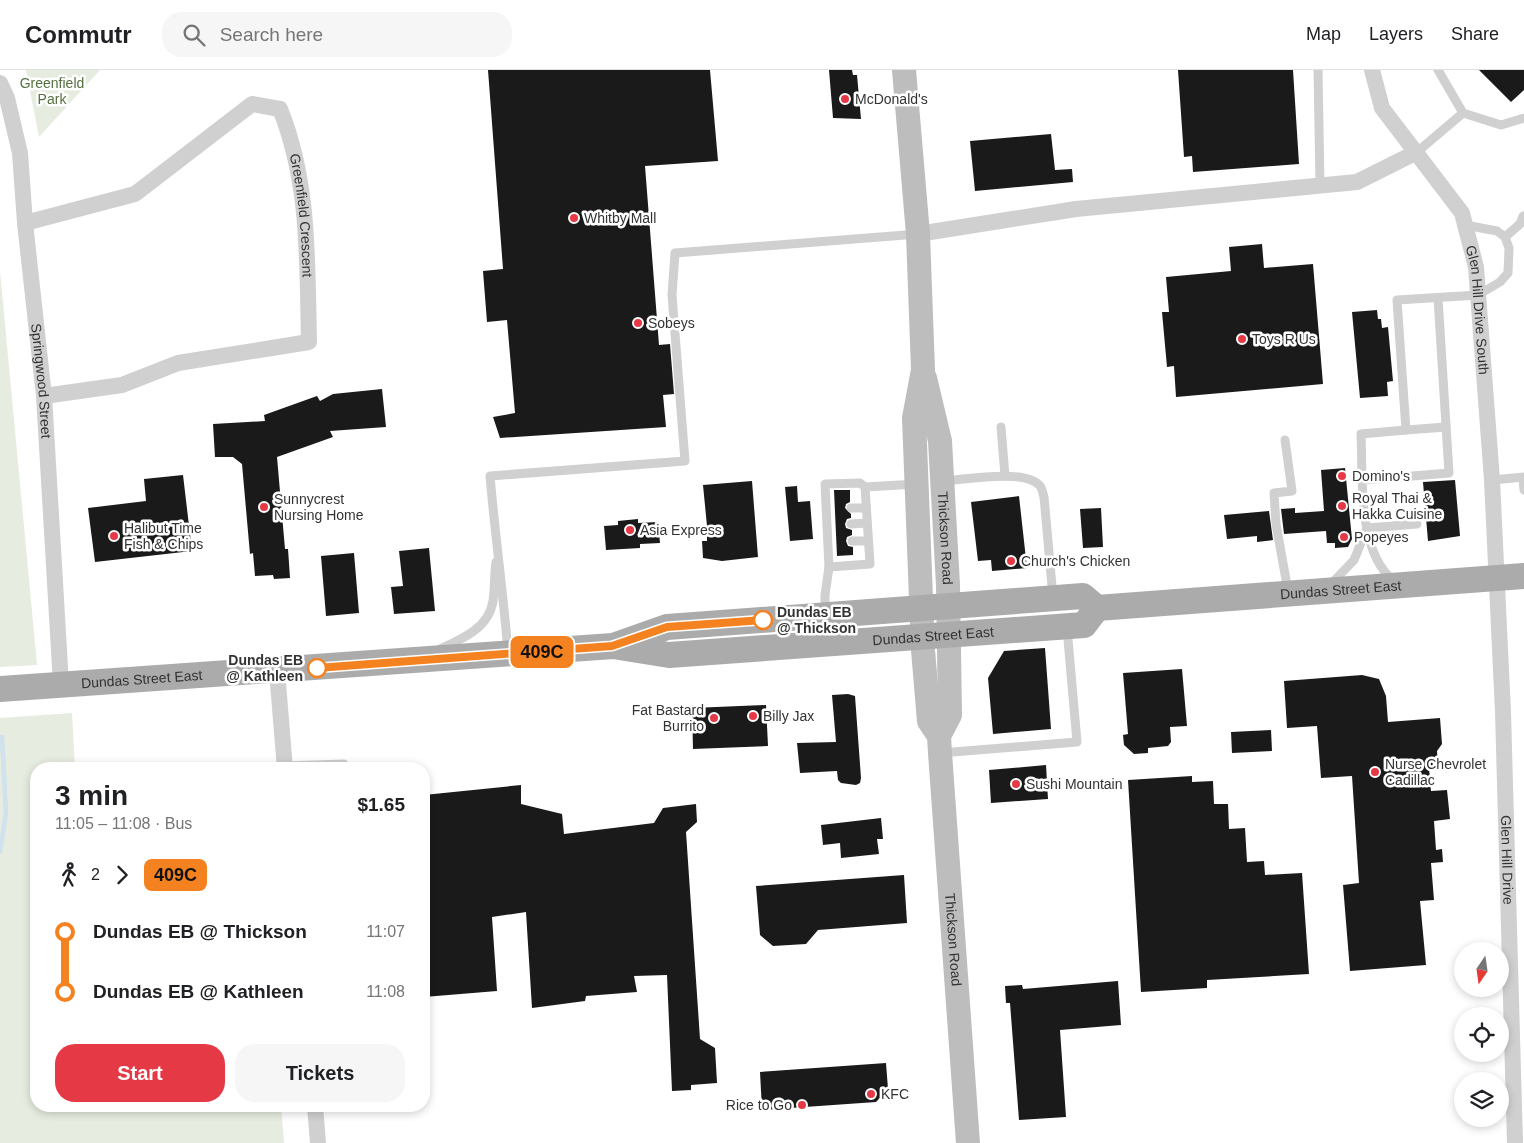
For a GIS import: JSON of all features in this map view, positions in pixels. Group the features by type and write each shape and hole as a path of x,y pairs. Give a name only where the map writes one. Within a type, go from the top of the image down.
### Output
{"main road":[{"name":"Thickson Road","path":"904,70 918,234 923,370 940,441 949,634 950,715 940,744"},
{"name":"Thickson Road","path":"923,370 914,418 923,636 929,721 940,744 968,1143"},
{"name":"Dundas Street East","path":"612,646 667,627 1083,596 1097,608 1524,576"},
{"name":"Dundas Street East","path":"0,689 612,646 669,655 1084,625 1097,608"}],"street":[{"name":"Glen Hill Drive South","path":"1372,70 1382,108 1462,213 1476,266 1492,480 1497,578"},
{"name":"Springwood Street","path":"0,83 7,98 20,154 25,223 44,396 61,684"},
{"name":"Greenfield Crescent","path":"25,223 135,194 252,104 280,109 293,139 305,213 309,342 178,363 122,385 44,396"},
{"path":"918,234 1076,209 1358,182 1417,152"},
{"name":"Glen Hill Drive","path":"1497,578 1503,712 1515,1143"},
{"path":"277,671 284,762"},
{"path":"315,1112 318,1143"}],"lane":[{"path":"1318,70 1320,185"},
{"path":"1438,70 1463,113 1501,125 1524,118"},
{"path":"1417,152 1463,113"},
{"path":"1505,237 1520,224 1524,216"},
{"path":"1406,430 1397,300 1478,295 1500,282 1508,273 1509,248 1505,237 1497,231 1465,225"},
{"path":"508,654 503,584 497,557 490,476 685,462 672,295 675,253 918,234"},
{"path":"1364,480 1449,474 1438,298"},
{"path":"1002,426 1005,476"},
{"path":"1404,585 1394,580 1379,566 1367,528 1361,434 1446,427"},
{"path":"1285,440 1292,491 1274,493 1276,524 1288,594"},
{"path":"942,481 1005,476 1028,478 1040,485 1053,599"},
{"path":"1492,480 1523,477 1524,490"},
{"path":"825,615 825,595 832,542 831,510 826,484 860,482 865,487 870,564 829,566"},
{"path":"865,487 917,484"},
{"path":"851,508 866,508"},
{"path":"851,524 867,523"},
{"path":"1367,528 1417,524"},
{"path":"1316,592 1333,582 1354,560 1367,528"},
{"path":"852,541 868,541"},
{"path":"412,661 454,642 475,630 486,620 493,602 492,584 497,557"},
{"path":"940,744 1077,742 1067,626"}],"green space":[{"name":"Greenfield Park","path":"26,70 100,70 39,137"},
{"path":"0,271 37,665 0,667"},
{"path":"72,713 75,762 30,762 30,1112 281,1112 284,1143 0,1143 0,718"}],"building":[{"name":"Whitby Mall","path":"488,70 710,70 718,161 645,166 659,345 670,344 674,394 663,395 666,427 500,438 493,417 515,413 507,320 487,322 483,271 503,269"},
{"name":"McDonald's","path":"829,70 852,70 853,75 857,75 861,119 833,118"},
{"path":"1178,70 1293,70 1299,164 1193,172 1192,156 1184,157"},
{"path":"1479,70 1524,70 1524,90 1511,102"},
{"path":"1051,134 1055,170 1072,169 1073,182 975,191 970,141"},
{"name":"Toys R Us","path":"1262,244 1264,268 1313,264 1323,384 1176,397 1174,366 1167,367 1162,312 1169,312 1166,277 1231,271 1229,247"},
{"path":"1377,310 1382,328 1388,327 1393,381 1387,382 1388,396 1360,398 1352,312"},
{"name":"Sunnycrest Nursing Home","path":"382,389 386,427 330,431 333,437 277,457 285,549 288,549 290,578 274,579 273,575 255,576 253,553 250,554 242,464 233,457 215,457 213,424 265,421 264,415 317,396 320,401 333,394"},
{"path":"1345,468 1352,539 1348,547 1335,548 1335,543 1327,543 1326,531 1284,534 1281,509 1295,508 1295,513 1324,511 1321,470"},
{"path":"183,475 192,551 95,562 88,508 146,501 144,479"},
{"path":"1455,480 1460,536 1428,541 1423,482"},
{"path":"752,481 758,557 722,561 703,558 702,541 707,541 707,526 703,485"},
{"path":"797,486 798,502 810,501 813,539 790,541 785,487"},
{"path":"834,490 850,490 850,502 846,504 845,508 851,514 851,518 847,519 845,524 846,528 852,530 852,535 847,537 846,541 848,546 853,547 853,555 837,556"},
{"path":"1019,496 1027,568 992,571 991,560 978,561 971,502"},
{"path":"1101,508 1103,547 1083,548 1080,509"},
{"path":"1269,511 1273,540 1257,542 1257,536 1227,539 1224,515"},
{"name":"Asia Express","path":"638,519 638,523 658,522 660,543 640,544 640,548 606,550 604,526 618,525 618,521"},
{"path":"429,548 435,611 394,614 391,587 403,586 399,551"},
{"path":"354,553 359,613 326,616 321,556"},
{"path":"1045,648 1051,729 993,734 988,678 1004,651"},
{"path":"1182,669 1187,726 1170,727 1171,742 1168,746 1148,748 1148,753 1134,754 1124,745 1123,735 1128,734 1123,673"},
{"name":"Nurse Chevrolet Cadillac","path":"1362,675 1379,679 1386,696 1388,722 1440,718 1442,744 1437,751 1438,768 1429,768 1431,791 1447,790 1450,819 1434,821 1436,850 1442,849 1443,862 1431,863 1434,900 1420,901 1426,965 1350,971 1343,885 1359,883 1352,776 1321,778 1317,726 1287,728 1284,681"},
{"path":"848,694 855,696 860,783 856,785 841,783 838,780 837,771 800,773 797,743 836,742 832,695"},
{"path":"766,705 768,746 693,749 692,708"},
{"path":"1271,730 1272,751 1232,753 1231,732"},
{"path":"1046,765 1048,799 991,803 989,770"},
{"path":"1192,776 1192,782 1213,781 1214,804 1228,804 1229,829 1245,828 1247,862 1264,861 1265,875 1302,873 1309,974 1207,980 1207,988 1141,992 1128,780"},
{"path":"521,785 521,804 562,814 564,834 654,823 663,808 696,804 697,822 686,832 700,1039 715,1048 717,1083 691,1085 691,1090 672,1091 667,975 634,976 637,992 586,996 585,1001 532,1008 526,912 492,917 497,991 430,997 430,794"},
{"path":"881,818 883,839 877,839 879,854 841,858 840,843 823,845 821,825"},
{"path":"904,875 907,923 818,930 806,944 773,946 760,935 756,886"},
{"path":"1118,981 1121,1025 1060,1030 1066,1117 1019,1120 1010,1003 1006,1003 1005,986 1022,985 1023,989"},
{"path":"886,1063 888,1089 876,1102 762,1110 760,1072"}],"waterway":[{"path":"0,852 6,813 2,737"}],"bus line":[{"name":"409C","path":"317,668 612,646 667,627 763,620"}],"place":[{"name":"McDonald's","path":"845,99"},
{"name":"Whitby Mall","path":"574,218"},
{"name":"Sobeys","path":"638,323"},
{"name":"Toys R Us","path":"1242,339"},
{"name":"Domino's","path":"1342,476"},
{"name":"Royal Thai & Hakka Cuisine","path":"1342,506"},
{"name":"Sunnycrest Nursing Home","path":"264,507"},
{"name":"Asia Express","path":"630,530"},
{"name":"Halibut Time Fish & Chips","path":"114,536"},
{"name":"Popeyes","path":"1344,537"},
{"name":"Church's Chicken","path":"1011,561"},
{"name":"Dundas EB @ Thickson","path":"763,620"},
{"name":"Dundas EB @ Kathleen","path":"317,668"},
{"name":"Billy Jax","path":"753,716"},
{"name":"Fat Bastard Burrito","path":"714,718"},
{"name":"Nurse Chevrolet Cadillac","path":"1375,772"},
{"name":"Sushi Mountain","path":"1016,784"},
{"name":"KFC","path":"871,1094"},
{"name":"Rice to Go","path":"802,1105"}]}
